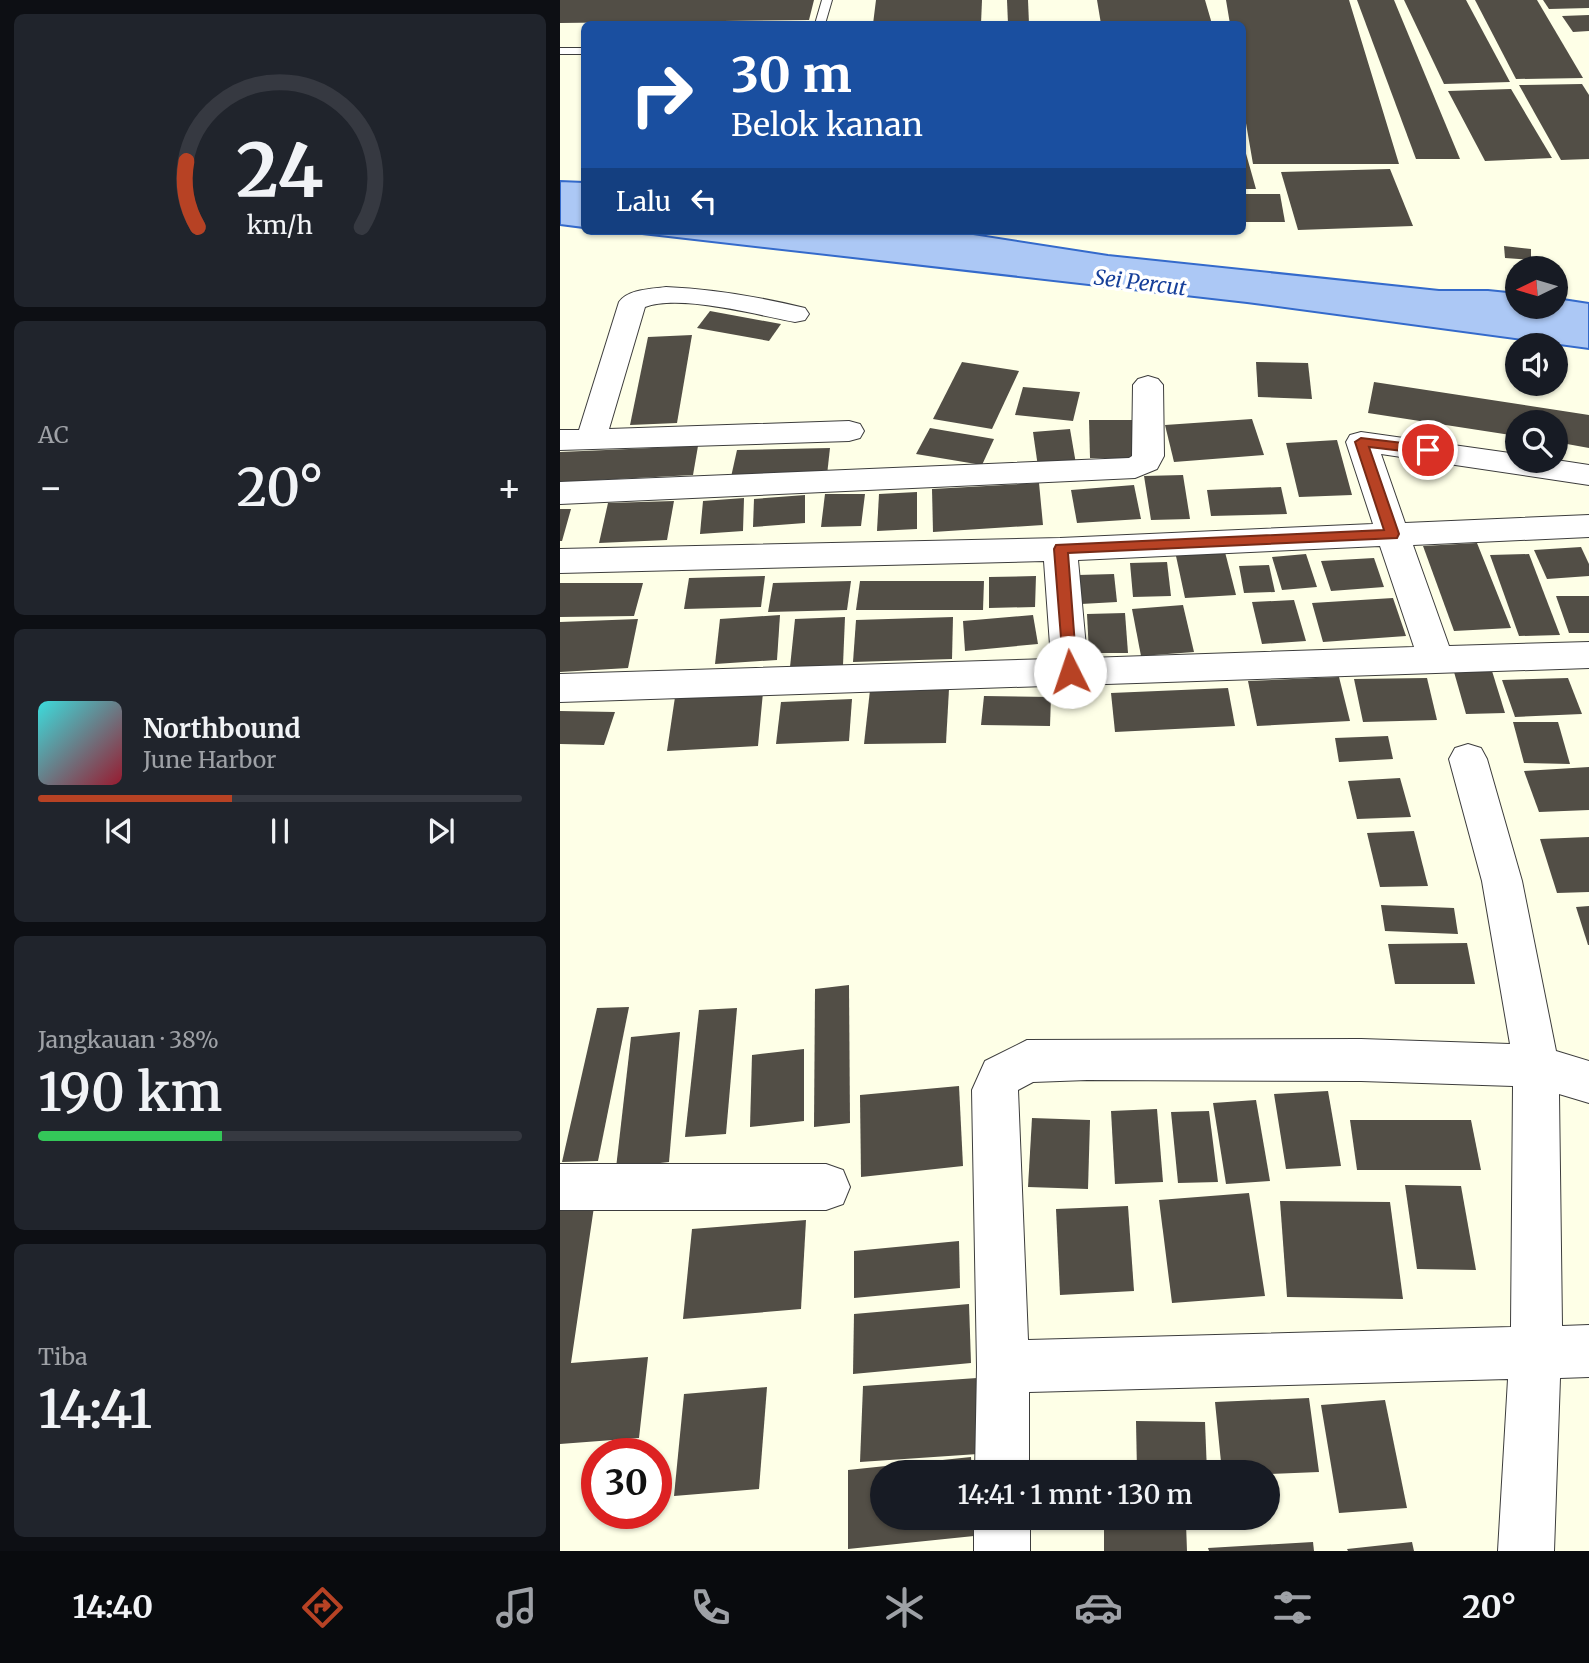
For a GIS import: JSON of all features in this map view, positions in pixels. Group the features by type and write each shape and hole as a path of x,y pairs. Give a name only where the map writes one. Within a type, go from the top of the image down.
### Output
{"street":[{"path":"591,439 632,302 648,296 687,297 795,314"},
{"path":"560,493 1135,468 1146,462 1149,456 1147,385"},
{"path":"560,440 849,431"},
{"path":"1435,658 1361,442 1589,475"},
{"path":"560,561 1060,549 1589,526"},
{"path":"1060,549 1070,672"},
{"path":"560,688 1589,655"},
{"path":"1468,759 1502,881 1536,1066 1538,1294 1526,1551"},
{"path":"1002,1460 1003,1367 995,1090 1001,1076 1013,1067 1027,1061 1087,1059 1361,1060 1536,1066 1589,1082"},
{"path":"560,1187 826,1187"},
{"path":"1003,1367 1589,1351"},
{"path":"1002,1530 1002,1551"}],"lane":[{"path":"821,21 827,0"},
{"path":"560,51 581,51"}],"water":[{"path":"560,181 581,182 581,228 560,225"},
{"name":"Sei Percut","path":"651,235 980,235 1108,255 1439,290 1505,292 1505,319 1568,319 1568,300 1589,303 1589,349 1568,346 1568,333 1505,333 1505,338 1247,303"}],"building":[{"path":"560,0 814,0 809,20 560,23"},
{"path":"876,0 982,0 981,21 873,21"},
{"path":"1007,0 1028,0 1029,21 1008,21"},
{"path":"1097,0 1205,0 1211,21 1100,21"},
{"path":"1226,0 1349,0 1399,164 1253,164 1246,123 1246,21 1230,21"},
{"path":"1357,0 1394,0 1460,159 1416,159"},
{"path":"1404,0 1466,0 1510,82 1444,84"},
{"path":"1475,0 1537,0 1583,78 1516,79"},
{"path":"1543,0 1589,0 1589,8 1549,9"},
{"path":"1589,15 1589,31 1573,32 1562,16"},
{"path":"1582,84 1589,95 1589,159 1561,160 1519,85"},
{"path":"1511,89 1552,158 1485,161 1448,91"},
{"path":"1246,154 1256,189 1246,189"},
{"path":"1390,169 1413,226 1298,230 1281,172"},
{"path":"1246,194 1280,194 1285,222 1246,222"},
{"path":"1504,246 1531,249 1531,256 1505,258"},
{"path":"710,311 781,324 769,341 697,328"},
{"path":"692,335 677,423 630,425 648,337"},
{"path":"962,362 1019,371 992,429 933,419"},
{"path":"1256,362 1308,363 1312,399 1258,397"},
{"path":"1374,382 1556,410 1505,410 1505,434 1368,413"},
{"path":"1023,387 1080,392 1073,421 1015,415"},
{"path":"1568,412 1589,415 1589,448 1568,444"},
{"path":"1252,419 1264,455 1174,462 1165,425"},
{"path":"1089,420 1140,420 1144,458 1090,458"},
{"path":"930,428 994,439 982,465 916,454"},
{"path":"1070,429 1076,464 1038,467 1033,432"},
{"path":"1337,440 1352,495 1299,497 1286,443"},
{"path":"698,446 693,475 560,482 560,452"},
{"path":"830,448 827,475 731,477 737,450"},
{"path":"1183,475 1190,519 1151,520 1144,476"},
{"path":"1039,483 1043,525 933,532 932,489"},
{"path":"1134,485 1141,519 1077,523 1071,490"},
{"path":"1281,487 1287,514 1211,516 1207,490"},
{"path":"917,492 917,529 877,531 879,494"},
{"path":"825,494 865,494 861,526 821,527"},
{"path":"805,495 805,523 753,527 754,499"},
{"path":"744,498 743,531 700,534 703,501"},
{"path":"674,501 667,540 599,543 608,503"},
{"path":"560,509 571,509 562,541 560,541"},
{"path":"1477,543 1511,628 1454,631 1423,546"},
{"path":"1581,547 1589,564 1589,576 1547,579 1534,550"},
{"path":"1225,552 1236,595 1185,598 1176,556"},
{"path":"1306,554 1317,587 1282,590 1272,557"},
{"path":"1529,554 1560,635 1519,636 1490,555"},
{"path":"1374,558 1384,587 1331,591 1321,561"},
{"path":"1167,562 1171,596 1133,597 1130,563"},
{"path":"1269,565 1275,592 1244,593 1239,566"},
{"path":"1114,574 1117,602 1081,604 1078,575"},
{"path":"765,576 761,607 684,609 689,578"},
{"path":"1036,576 1035,607 989,608 989,577"},
{"path":"851,581 847,610 768,612 773,583"},
{"path":"860,581 984,581 983,610 856,610"},
{"path":"560,583 643,583 634,616 560,617"},
{"path":"1556,596 1589,596 1589,633 1569,633"},
{"path":"1393,598 1406,636 1323,642 1312,603"},
{"path":"1294,600 1306,641 1262,644 1252,602"},
{"path":"1183,605 1194,652 1141,656 1132,609"},
{"path":"1125,613 1128,653 1089,653 1087,614"},
{"path":"780,615 777,660 715,664 720,619"},
{"path":"1033,615 1038,644 965,651 963,621"},
{"path":"845,617 843,665 790,667 795,619"},
{"path":"953,617 952,659 853,662 856,620"},
{"path":"638,619 628,668 560,672 560,622"},
{"path":"1492,671 1505,713 1466,714 1454,672"},
{"path":"1339,677 1350,721 1257,726 1248,681"},
{"path":"1427,678 1437,720 1363,722 1354,679"},
{"path":"1568,678 1582,714 1515,717 1502,680"},
{"path":"1228,688 1235,726 1115,732 1111,693"},
{"path":"949,689 946,743 864,744 870,690"},
{"path":"763,692 758,746 667,751 675,697"},
{"path":"984,696 1051,697 1050,726 981,725"},
{"path":"852,699 849,741 776,744 781,702"},
{"path":"560,711 615,712 604,745 560,744"},
{"path":"1513,722 1558,722 1570,764 1524,763"},
{"path":"1388,736 1393,759 1339,762 1335,738"},
{"path":"1589,767 1589,810 1539,812 1524,771"},
{"path":"1400,778 1411,817 1357,819 1348,781"},
{"path":"1414,831 1428,886 1380,887 1367,833"},
{"path":"1589,837 1589,892 1557,893 1540,839"},
{"path":"1381,905 1454,908 1458,934 1385,931"},
{"path":"1589,906 1589,945 1588,945 1576,907"},
{"path":"1467,943 1475,984 1395,984 1388,944"},
{"path":"849,985 850,1123 814,1127 815,989"},
{"path":"629,1007 598,1161 562,1162 597,1008"},
{"path":"737,1008 726,1134 685,1137 699,1010"},
{"path":"680,1032 669,1162 616,1168 631,1037"},
{"path":"804,1049 804,1121 750,1127 752,1055"},
{"path":"959,1086 963,1166 861,1177 860,1095"},
{"path":"1328,1091 1341,1166 1286,1169 1274,1094"},
{"path":"1256,1100 1270,1181 1226,1184 1213,1103"},
{"path":"1157,1109 1163,1182 1115,1184 1111,1111"},
{"path":"1209,1111 1218,1182 1178,1183 1171,1112"},
{"path":"1032,1118 1090,1120 1088,1189 1028,1187"},
{"path":"1350,1120 1471,1120 1481,1170 1357,1170"},
{"path":"1405,1185 1461,1186 1476,1270 1417,1269"},
{"path":"1249,1193 1265,1296 1172,1303 1159,1200"},
{"path":"595,1200 571,1363 648,1357 639,1438 581,1438 581,1442 560,1444 560,1202"},
{"path":"1280,1201 1390,1202 1403,1299 1287,1297"},
{"path":"1128,1206 1134,1291 1060,1295 1056,1209"},
{"path":"806,1220 801,1309 683,1319 692,1229"},
{"path":"959,1241 960,1288 854,1298 854,1251"},
{"path":"969,1304 971,1363 853,1374 854,1314"},
{"path":"977,1378 978,1454 860,1462 863,1386"},
{"path":"767,1387 759,1489 674,1496 684,1394"},
{"path":"1309,1398 1319,1472 1280,1474 1280,1460 1221,1460 1215,1402"},
{"path":"1385,1400 1407,1508 1339,1513 1321,1405"},
{"path":"1136,1421 1205,1422 1207,1460 1137,1460"},
{"path":"971,1457 971,1460 943,1460"},
{"path":"870,1468 870,1530 974,1530 974,1536 848,1549 848,1470"},
{"path":"1104,1530 1186,1530 1187,1551 1104,1551"},
{"path":"1313,1542 1314,1551 1209,1551 1208,1548"},
{"path":"1412,1542 1414,1551 1347,1549"}],"route":[{"path":"1070,672 1060,549 1392,534 1361,442 1428,450"}]}
